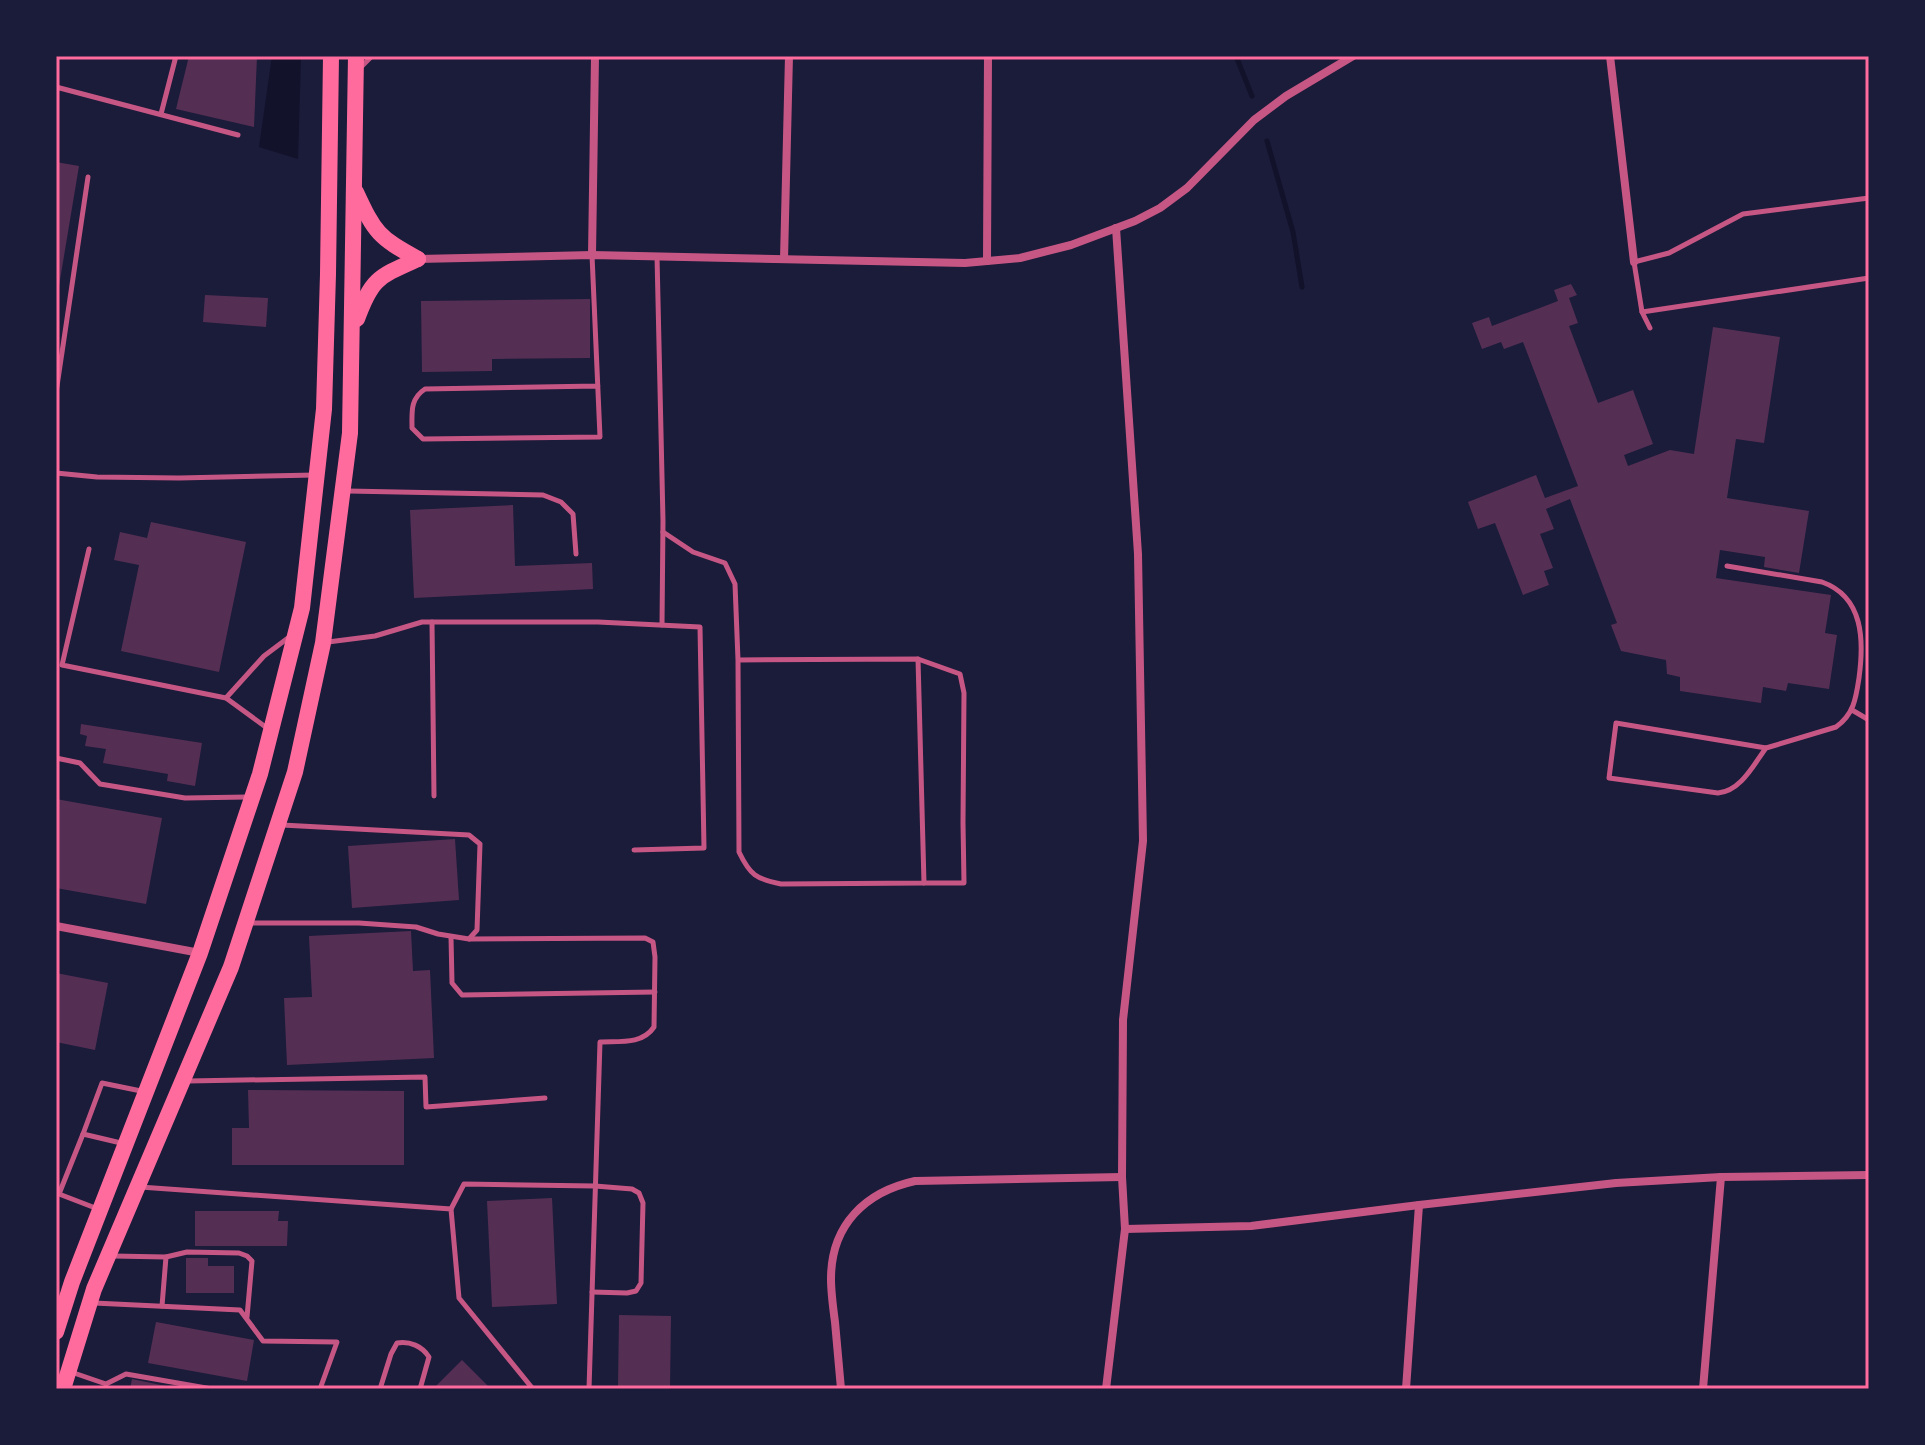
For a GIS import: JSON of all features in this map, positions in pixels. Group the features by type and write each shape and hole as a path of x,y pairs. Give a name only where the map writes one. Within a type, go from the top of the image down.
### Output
{"highway":[{"path":"56,1332 72,1282 200,953 252,797 302,608 324,409 331,56"},
{"path":"63,1389 89,1303 231,967 295,772 323,643 350,433 356,64"},
{"path":"354,187 376,232 384,240 418,259"},
{"path":"352,334 371,287 388,272 418,259"}],"street":[{"path":"592,255 595,56"},
{"path":"784,259 789,56"},
{"path":"987,261 988,56"},
{"path":"418,259 592,255 965,263 1020,258 1071,245 1135,221 1160,208 1187,188 1254,120 1286,96 1353,56"},
{"path":"1610,56 1634,262"},
{"path":"1106,1389 1125,1229 1122,1177 1123,1020 1143,841 1138,554 1116,228"},
{"path":"56,926 200,953"},
{"path":"1125,1229 1251,1226 1616,1183 1721,1177 1869,1175"},
{"path":"841,1389 831,1279 833,1256 839,1237 862,1205 878,1193 915,1181 1122,1177"},
{"path":"1703,1389 1721,1177"},
{"path":"1406,1389 1419,1205"}],"lane":[{"path":"161,114 176,56"},
{"path":"356,64 372,56"},
{"path":"56,87 238,135"},
{"path":"56,393 88,177"},
{"path":"1650,328 1642,312 1634,262 1669,253 1743,214 1869,198"},
{"path":"592,255 598,386 600,437 423,439 412,428 413,403 417,394 425,389 598,386"},
{"path":"657,256 662,625"},
{"path":"1642,312 1869,278"},
{"path":"56,473 179,478 316,475"},
{"path":"343,491 543,495 561,502 573,514 576,554"},
{"path":"663,532 693,552 725,563 735,584 739,852 748,870 761,880 781,884 964,883 964,693 960,674 918,659 738,660"},
{"path":"89,549 62,665 226,698 271,731"},
{"path":"1727,566 1822,582 1843,594 1856,615 1862,642 1852,710 1836,727 1766,748 1616,723 1609,778 1725,793 1738,785 1766,748"},
{"path":"323,643 375,636 422,622 598,622 700,627 704,848 634,850"},
{"path":"432,622 434,796"},
{"path":"226,698 264,656 295,633"},
{"path":"918,659 924,883"},
{"path":"1852,710 1869,720"},
{"path":"56,758 80,763 100,784 185,798 252,797"},
{"path":"278,825 469,835 480,844 477,930 469,939"},
{"path":"245,923 359,923 416,927 469,939 645,938 653,942 654,1027 649,1035 636,1041 600,1042 589,1389"},
{"path":"451,937 452,983 462,995 655,992"},
{"path":"183,1081 425,1077 426,1107 545,1098"},
{"path":"100,1210 59,1194 102,1083 146,1092"},
{"path":"83,1134 126,1144"},
{"path":"533,1389 459,1298 451,1209 464,1184 595,1186 632,1189 639,1193 643,1203 641,1283 636,1291 627,1293 592,1292"},
{"path":"137,1187 451,1209"},
{"path":"108,1256 166,1257 187,1252 239,1253 247,1256 252,1261 246,1318"},
{"path":"162,1306 166,1257"},
{"path":"89,1303 240,1310 263,1341 337,1342 320,1389"},
{"path":"380,1389 397,1343 407,1341 425,1350 429,1357 420,1389"},
{"path":"68,1372 105,1386 126,1374 212,1389"}],"shaded area":[{"path":"272,56 301,56 298,159 259,147"}],"building":[{"path":"189,56 257,56 254,127 176,109"},
{"path":"56,162 79,166 58,292 56,292"},
{"path":"1571,284 1577,295 1569,298 1578,323 1569,326 1598,403 1633,390 1653,444 1624,455 1628,466 1670,450 1694,454 1713,327 1780,337 1764,443 1736,439 1727,498 1809,511 1799,573 1764,567 1765,557 1720,550 1716,578 1831,595 1825,633 1837,635 1829,689 1788,683 1786,691 1763,687 1761,703 1680,691 1680,677 1667,674 1666,660 1621,651 1611,625 1617,623 1570,499 1546,509 1554,529 1540,534 1553,568 1544,571 1549,585 1523,595 1495,523 1478,529 1468,502 1536,475 1545,498 1578,486 1523,342 1504,349 1501,342 1482,349 1472,323 1489,317 1492,326 1558,301 1554,290"},
{"path":"205,295 268,298 266,327 203,322"},
{"path":"590,299 590,358 492,359 492,371 422,372 421,301"},
{"path":"513,505 515,566 592,563 593,589 414,598 410,510"},
{"path":"151,522 246,542 219,672 121,651 139,565 114,560 120,532 147,538"},
{"path":"81,724 202,743 195,786 167,781 168,774 103,763 106,749 85,746 87,736 80,734"},
{"path":"56,799 162,818 146,904 56,888"},
{"path":"455,839 459,900 352,908 348,846"},
{"path":"411,931 413,971 430,970 434,1058 287,1065 284,998 312,997 309,936"},
{"path":"56,973 108,983 95,1050 56,1042"},
{"path":"248,1090 404,1091 404,1165 232,1165 232,1128 249,1128"},
{"path":"552,1198 557,1304 492,1307 487,1201"},
{"path":"195,1211 279,1211 278,1221 288,1221 287,1246 195,1246"},
{"path":"186,1258 208,1258 208,1266 234,1266 234,1293 186,1293"},
{"path":"619,1315 671,1316 670,1389 618,1389"},
{"path":"156,1322 254,1340 247,1381 148,1363"},
{"path":"462,1360 491,1389 433,1389"},
{"path":"132,1379 175,1388 175,1389 130,1389"}],"waterway":[{"path":"1236,56 1252,96"},
{"path":"1267,141 1293,232 1302,287"}]}
